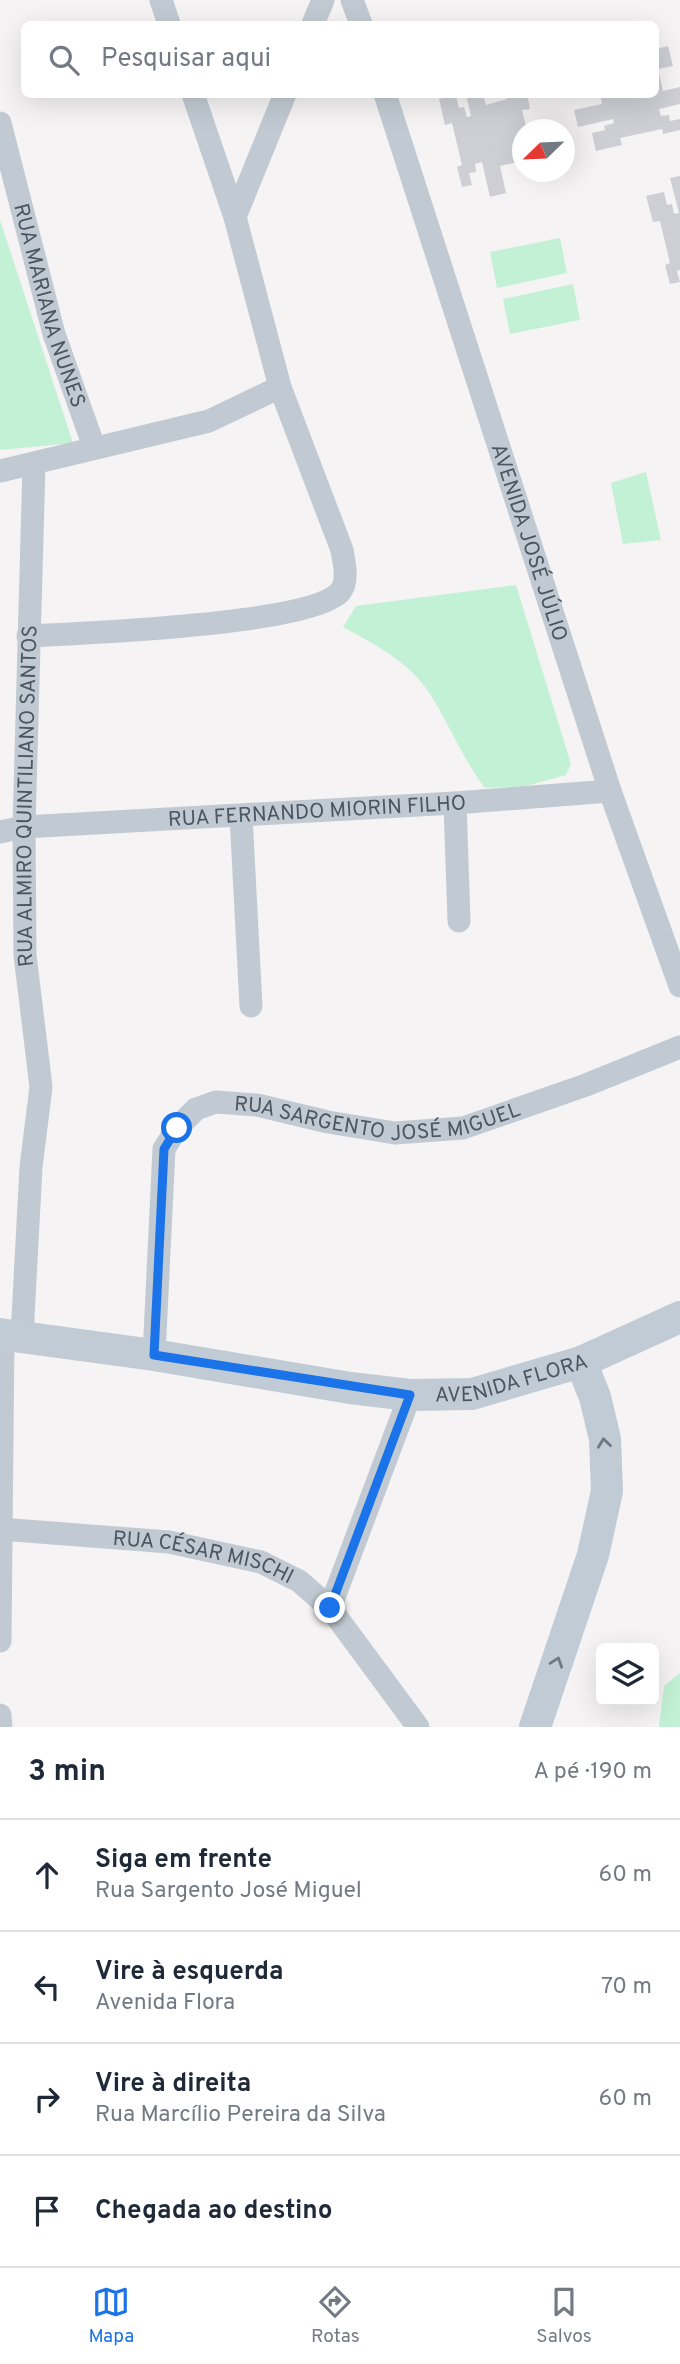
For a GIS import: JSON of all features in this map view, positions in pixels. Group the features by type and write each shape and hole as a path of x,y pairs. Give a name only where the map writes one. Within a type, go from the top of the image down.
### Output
{"main road":[{"name":"AVENIDA FLORA","path":"8,1334 410,1395 472,1394 581,1362 680,1317"},
{"path":"535,1727 593,1555 607,1491 605,1439 595,1397 581,1362"}],"street":[{"path":"161,0 168,21"},
{"path":"314,21 323,0"},
{"path":"352,0 359,21"},
{"path":"28,636 180,628 290,612 334,598 343,589 345,578 342,550 280,387 235,218 194,98"},
{"path":"235,218 283,98"},
{"name":"AVENIDA JOSÉ JÚLIO","path":"386,98 610,791 680,986"},
{"name":"RUA MARIANA NUNES","path":"1,130 54,334 94,447"},
{"path":"0,471 209,421 280,387"},
{"name":"RUA ALMIRO QUINTILIANO SANTOS","path":"0,1641 0,1529 8,1334 41,1087 27,980 24,827 34,464"},
{"name":"RUA FERNANDO MIORIN FILHO","path":"0,832 24,827 455,803 610,791"},
{"path":"455,803 459,920"},
{"path":"241,816 251,1006"},
{"name":"RUA SARGENTO JOSÉ MIGUEL","path":"154,1355 164,1149 177,1128 196,1109 215,1102 257,1105 328,1122 395,1133 463,1128 586,1085 680,1047"},
{"path":"330,1608 410,1395"},
{"name":"RUA CÉSAR MISCHI","path":"0,1529 169,1542 261,1562 299,1581 330,1608 418,1727"},
{"path":"0,1715 1,1727"}],"green space":[{"path":"0,220 73,443 0,450"},
{"path":"560,238 567,273 497,288 490,252"},
{"path":"573,284 580,320 510,334 503,299"},
{"path":"646,472 661,540 623,544 611,483"},
{"path":"516,585 571,764 566,775 526,786 485,788 420,680 390,654 343,627 356,606"},
{"path":"680,1673 680,1727 659,1727 664,1686"}],"building":[{"path":"668,46 673,66 659,69 659,48"},
{"path":"659,73 663,91 680,87 680,104 659,109 661,116 669,115 670,121 680,119 680,130 663,134 662,129 620,138 622,145 596,151 592,133 605,130 604,126 614,123 613,119 578,127 574,110 602,104 601,98 659,98"},
{"path":"457,98 459,108 464,107 467,117 471,116 467,98 484,98 486,105 507,98 528,98 530,109 522,110 524,119 512,119 512,163 500,166 506,193 490,197 482,162 475,164 476,172 469,173 472,185 462,187 457,167 462,165 452,123 445,125 439,99"},
{"path":"680,176 680,270 677,271 680,282 670,284 665,265 670,263 660,221 653,222 646,196 664,192 667,205 672,204 674,214 679,213 670,178"}],"route":[{"path":"177,1128 164,1149 154,1355 351,1388 410,1395 330,1608"}]}
